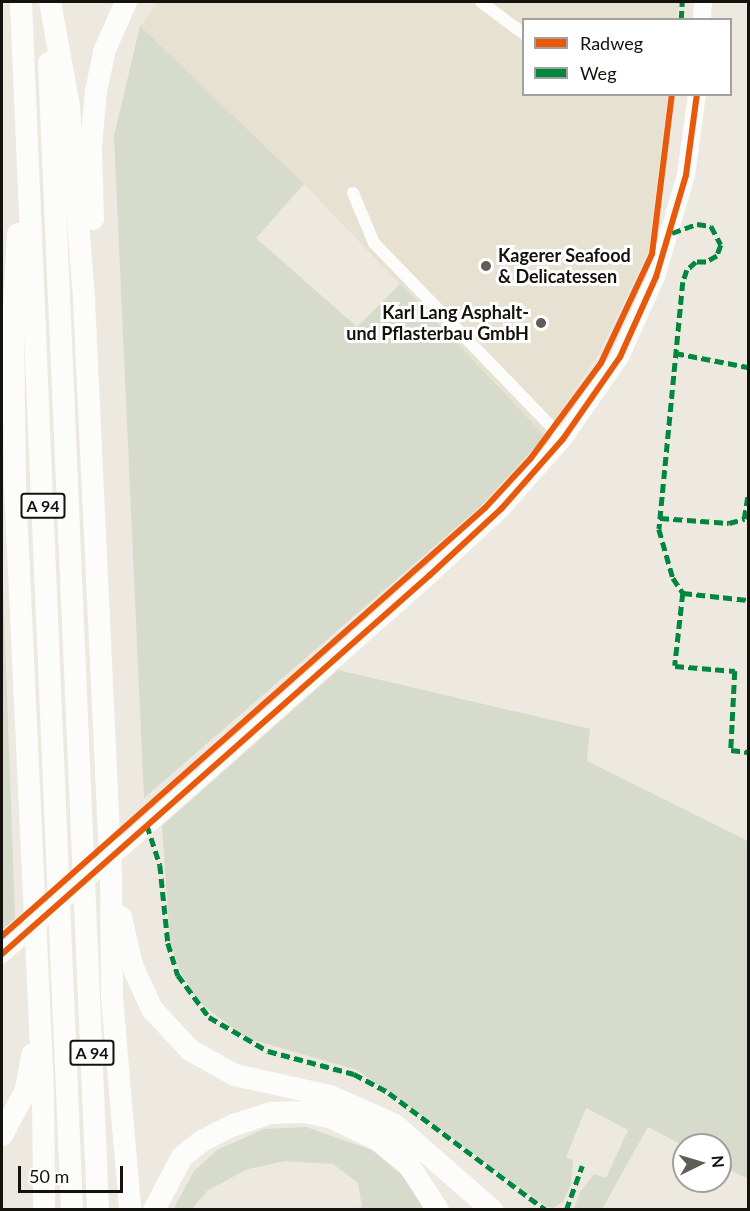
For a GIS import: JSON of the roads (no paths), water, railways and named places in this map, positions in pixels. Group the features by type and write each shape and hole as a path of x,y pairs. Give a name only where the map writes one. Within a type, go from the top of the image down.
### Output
{"highway":[{"name":"A 94","path":"21,2 72,1209"},
{"name":"A 94","path":"48,2 98,1209"},
{"path":"48,2 69,107 86,359 109,813 112,998 130,1209"},
{"path":"86,359 98,323 91,147 96,91 104,52 126,2"},
{"path":"28,136 17,184 13,325 15,486 44,1209"},
{"path":"111,877 132,965 152,1009 190,1050 235,1075 330,1096 395,1125 492,1209"},
{"path":"2,1135 18,1108 32,1065 31,1021 37,994"},
{"path":"154,1209 182,1157 202,1141 234,1125 272,1113 304,1112 330,1117 378,1140 408,1164 438,1209"}],"street":[{"path":"480,2 522,33"},
{"path":"702,18 703,2"},
{"path":"2,954 502,508 563,439 620,357 656,277 686,175 697,96"},
{"path":"353,193 374,243 563,439"}],"place":[{"name":"Kagerer Seafood & Delicatessen","path":"486,266"},
{"name":"Karl Lang Asphalt- und Pflasterbau GmbH","path":"541,323"}]}
